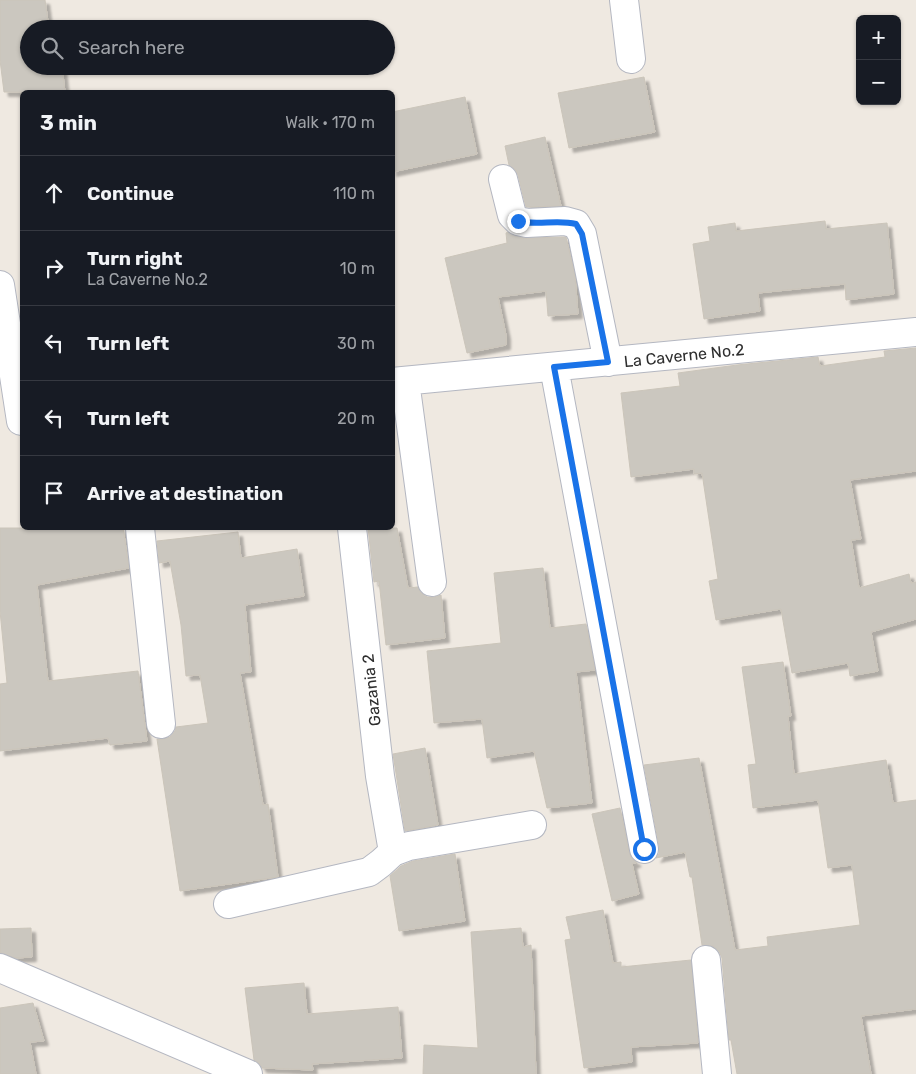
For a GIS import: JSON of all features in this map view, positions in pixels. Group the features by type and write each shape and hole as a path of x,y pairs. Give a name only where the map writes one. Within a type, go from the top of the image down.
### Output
{"street":[{"path":"624,0 631,59"},
{"path":"503,179 512,215 518,221 527,223 565,221 576,224 582,234 608,362"},
{"path":"0,285 14,422"},
{"name":"La Caverne No.2","path":"399,382 916,332"},
{"path":"554,367 644,849"},
{"path":"399,382 432,582"},
{"path":"140,530 161,724"},
{"name":"Gazania 2","path":"352,530 380,776 392,852"},
{"path":"228,904 368,872 392,852 409,846 532,824"},
{"path":"706,960 717,1074"},
{"path":"0,968 248,1074"}],"building":[{"path":"0,0 45,0 48,20 20,20 20,75 63,75 65,90 4,92 0,60"},
{"path":"644,77 655,132 569,148 558,93"},
{"path":"465,97 477,154 395,171 395,111"},
{"path":"545,137 561,206 526,207 518,175 515,169 509,165 505,146"},
{"path":"825,221 826,229 887,223 894,294 846,300 845,284 758,293 760,311 704,319 693,244 710,241 708,227 735,223 736,231"},
{"path":"506,233 524,238 566,237 575,276 578,314 548,316 546,291 498,297 506,335 506,345 467,353 445,258 507,243"},
{"path":"916,348 916,471 850,480 861,539 851,540 859,588 909,574 911,583 916,582 916,619 871,632 878,671 850,676 848,663 792,673 781,609 716,620 709,581 718,579 702,473 694,474 694,469 631,477 621,393 680,386 678,373 818,357 820,366 885,357 884,351"},
{"path":"0,528 20,528 20,530 123,530 129,568 37,585 48,681 138,671 147,741 110,745 108,738 0,751 0,684 7,683 0,611"},
{"path":"397,528 408,588 418,587 420,592 427,597 441,595 445,638 386,645 379,581 374,582 368,530 395,530"},
{"path":"238,532 241,558 297,549 304,596 245,605 251,672 240,673 263,805 268,804 278,877 180,891 157,739 170,737 176,727 208,723 200,675 186,676 181,625 170,561 159,563 157,541"},
{"path":"543,568 550,628 586,624 595,670 576,672 592,803 547,808 534,751 487,758 482,719 434,723 427,651 501,643 494,573"},
{"path":"783,662 791,716 788,716 794,774 886,760 893,803 916,800 916,1009 861,1016 871,1074 737,1074 731,1040 729,1040 722,958 719,951 713,946 702,945 692,877 690,877 685,852 656,858 659,854 659,846 644,765 699,758 735,950 768,946 767,937 860,925 852,865 828,868 818,800 753,808 748,765 756,764 742,667"},
{"path":"425,748 438,825 405,831 393,754"},
{"path":"620,808 629,852 632,859 637,862 632,864 639,894 612,901 592,814"},
{"path":"455,854 465,921 399,931 390,876 401,866 413,861"},
{"path":"603,910 613,963 621,962 621,967 691,960 698,1043 631,1047 632,1062 584,1068 565,940 571,939 566,917"},
{"path":"31,928 32,957 16,958 0,953 0,929"},
{"path":"521,928 523,947 531,945 536,1074 423,1074 424,1045 478,1048 471,932"},
{"path":"304,983 307,1014 398,1007 402,1058 312,1064 313,1070 262,1068 254,1060 245,988"},
{"path":"33,1003 44,1041 30,1042 36,1074 0,1074 0,1008"}],"route":[{"path":"518,221 527,223 565,221 576,224 582,234 608,362 554,367 644,849"}]}
